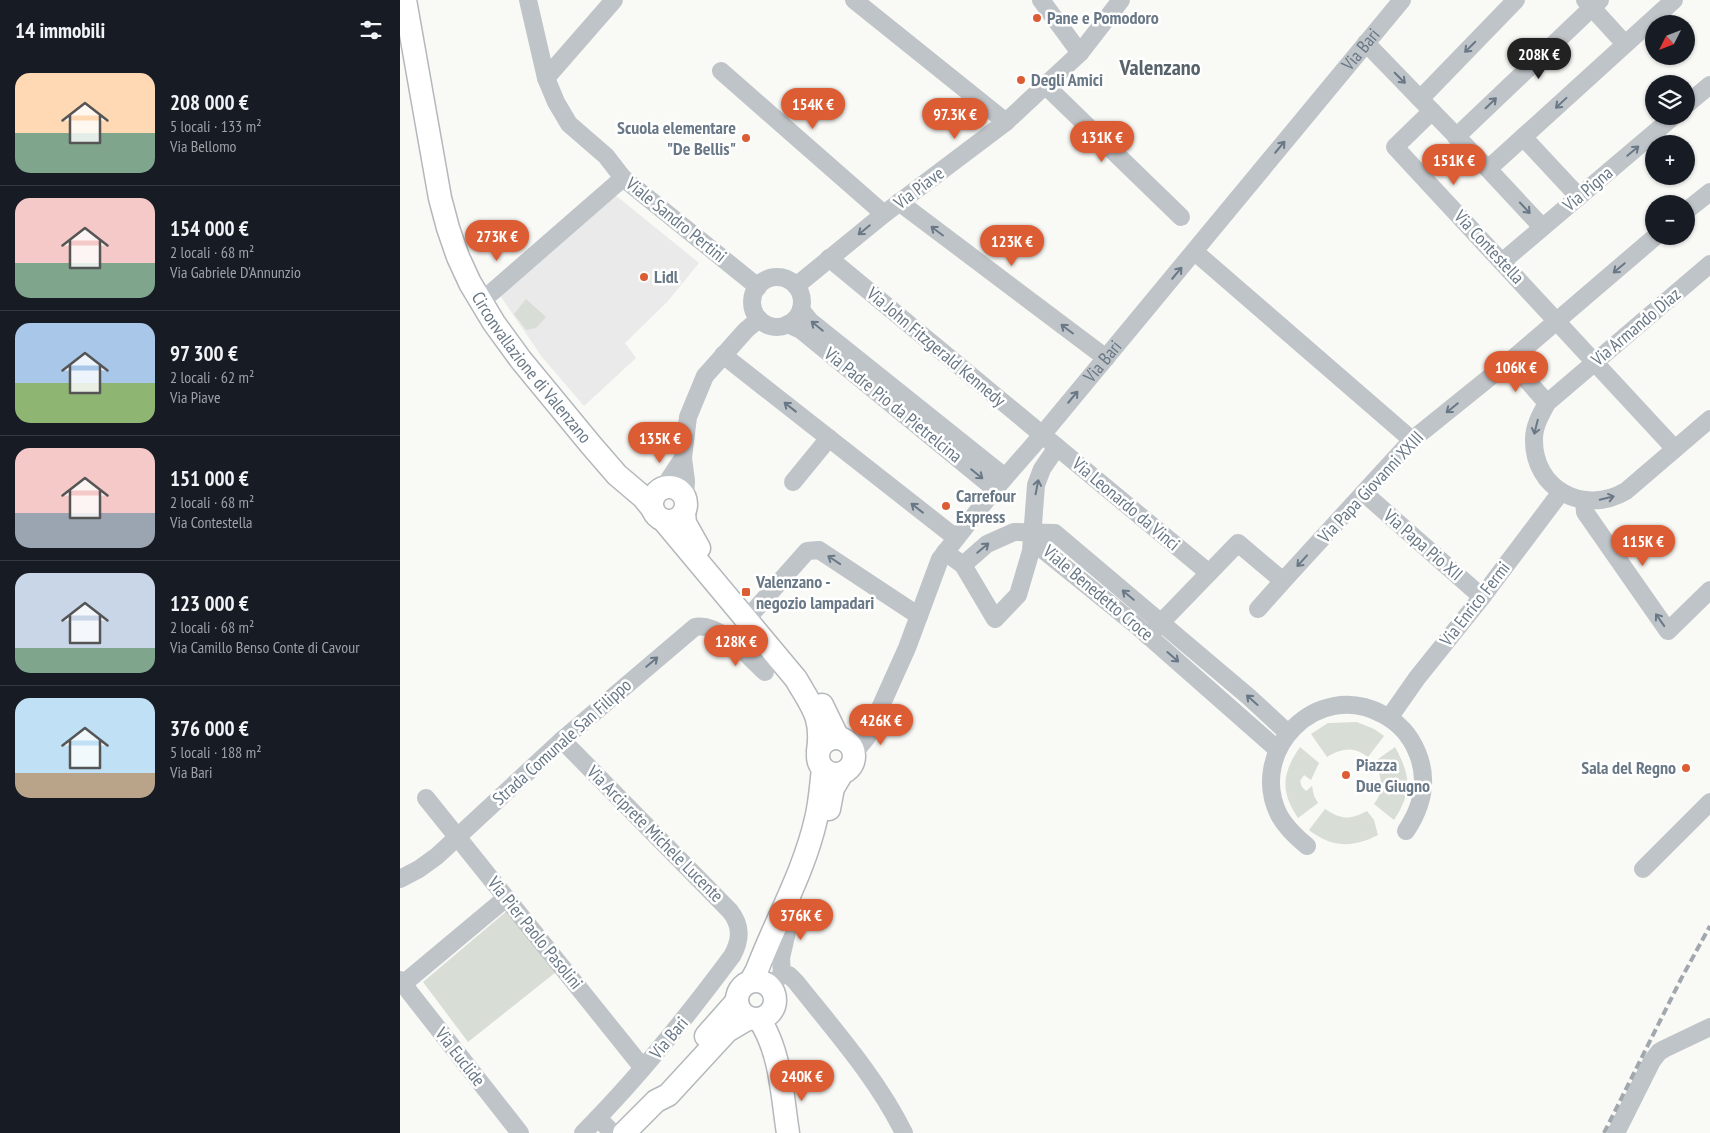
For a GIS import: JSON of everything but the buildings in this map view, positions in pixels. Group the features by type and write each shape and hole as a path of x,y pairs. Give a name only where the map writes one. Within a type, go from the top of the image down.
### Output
{"main road":[{"name":"Circonvallazione di Valenzano","path":"405,0 440,198 448,228 470,283 494,323 521,360 617,475 643,497 668,502"},
{"name":"Circonvallazione di Valenzano","path":"418,0 452,191 470,248 491,294 519,337 586,420 641,479 668,502 751,616 796,679 813,708 818,721 827,764"},
{"name":"Circonvallazione di Valenzano","path":"751,616 800,670 846,743"},
{"path":"761,996 772,955 815,855 829,810 833,788 827,764 826,740 846,743 852,765 827,764"},
{"path":"788,1133 779,1077 779,1048 761,996 757,970 809,843 827,764"},
{"name":"Via Bari","path":"623,1130 656,1101 668,1095 761,996"}],"street":[{"name":"Viale Sandro Pertini","path":"528,0 546,78 556,102 569,124 606,156 623,178 758,287"},
{"path":"546,78 614,0"},
{"path":"854,0 1006,122"},
{"path":"1041,0 1080,53"},
{"name":"Via Piave","path":"796,286 899,202 1006,122 1080,53 1121,0"},
{"name":"Via Bari","path":"846,743 867,738 907,648 940,558 1000,483 1195,252 1401,0"},
{"path":"1426,104 1516,0"},
{"path":"1488,168 1524,138 1674,0"},
{"path":"1456,137 1592,3 1625,44"},
{"path":"1366,43 1488,168 1542,227"},
{"path":"721,71 884,214"},
{"path":"1045,85 1181,217"},
{"path":"1695,98 1710,85"},
{"name":"Via Contestella","path":"1426,104 1395,146 1595,362"},
{"name":"Via Pigna","path":"1503,261 1664,125"},
{"path":"1524,138 1579,198"},
{"path":"491,294 623,178"},
{"path":"1695,204 1710,192"},
{"path":"899,202 1106,358"},
{"name":"Via Papa Giovanni XXIII","path":"1258,609 1412,440 1510,361 1645,245"},
{"path":"1195,252 1412,440"},
{"name":"Via John Fitzgerald Kennedy","path":"830,258 1042,435"},
{"name":"Via Armando Diaz","path":"1561,492 1541,470 1536,457 1534,438 1538,420 1547,403 1710,264"},
{"path":"777,278 791,281 796,286 802,302 798,316 781,327 773,327 760,319 753,307 754,293 758,287 770,279 777,278"},
{"name":"Via Padre Pio da Pietrelcina","path":"801,310 818,327 1000,483"},
{"path":"668,502 686,481 683,458 688,417 705,376 746,330 760,319"},
{"name":"Via Padre Pio da Pietrelcina","path":"788,324 801,330 1000,483"},
{"path":"722,355 956,538"},
{"path":"1510,361 1547,403"},
{"path":"1595,362 1675,449"},
{"path":"1561,492 1572,498 1584,501 1617,496 1626,491 1710,419"},
{"name":"Via Leonardo da Vinci","path":"1042,435 1209,573"},
{"path":"792,482 829,438"},
{"path":"945,552 963,565 995,619 1018,595 1031,551 1036,485 1042,469 1057,447"},
{"name":"Via Enrico Fermi","path":"1389,718 1417,678 1482,597 1561,492"},
{"name":"Via Papa Pio XII","path":"1364,493 1482,597"},
{"path":"1584,501 1585,512 1668,631 1709,595"},
{"name":"Viale Benedetto Croce","path":"963,565 987,544 1014,532 1055,533 1278,750"},
{"path":"1154,629 1238,543 1283,581"},
{"path":"729,639 807,551 819,550 919,616"},
{"name":"Strada Comunale San Filippo","path":"400,879 429,862 562,740 695,627 705,626 729,639 765,672"},
{"name":"Viale Benedetto Croce","path":"1154,629 1249,697 1288,733"},
{"path":"1307,846 1292,834 1280,816 1273,799 1271,785 1272,769 1278,750 1288,733 1305,718 1333,706 1362,706 1376,710 1403,729 1414,744 1423,769 1424,786 1414,819 1406,831"},
{"name":"Via Arciprete Michele Lucente","path":"562,740 730,911 736,919 740,934"},
{"name":"Via Pier Paolo Pasolini","path":"426,798 643,1068"},
{"path":"1642,869 1710,802"},
{"path":"401,982 506,898"},
{"name":"Via Bari","path":"583,1133 612,1104 686,1017 732,956 737,948 740,934"},
{"path":"761,996 789,975 866,1072 885,1099 904,1133"},
{"name":"Via Euclide","path":"401,982 520,1133"},
{"path":"1616,1133 1652,1060 1658,1052 1710,1027"},
{"path":"612,1104 623,1130"},
{"path":"598,1118 623,1130"}],"shaded area":[{"path":"610,193 619,198 699,263 667,302 625,343 636,358 584,406 542,357 499,294"},
{"path":"526,299 546,317 536,328 526,330 514,314"},
{"path":"1357,722 1374,729 1384,736 1368,757 1357,751 1343,750 1327,757 1311,734 1328,723"},
{"path":"1300,747 1319,763 1311,780 1304,775 1300,781 1306,791 1312,786 1318,803 1298,818 1288,799 1286,782 1290,765"},
{"path":"1395,747 1404,767 1407,784 1404,801 1394,820 1374,804 1380,794 1381,783 1374,762"},
{"path":"1325,809 1346,818 1367,811 1374,820 1378,835 1351,844 1334,843 1326,840 1309,830"},
{"path":"508,910 556,972 468,1042 423,982"}],"railway":[{"path":"1604,1133 1681,979 1710,926"}],"place":[{"name":"Pane e Pomodoro","path":"1037,18"},
{"name":"Degli Amici","path":"1021,80"},
{"name":"Scuola elementare \"De Bellis\"","path":"746,138"},
{"name":"Lidl","path":"644,277"},
{"name":"Carrefour Express","path":"946,506"},
{"name":"Valenzano - negozio lampadari","path":"746,592"},
{"name":"Sala del Regno","path":"1686,768"},
{"name":"Piazza Due Giugno","path":"1346,775"}],"district":[{"name":"Valenzano","path":"1160,67"}]}
